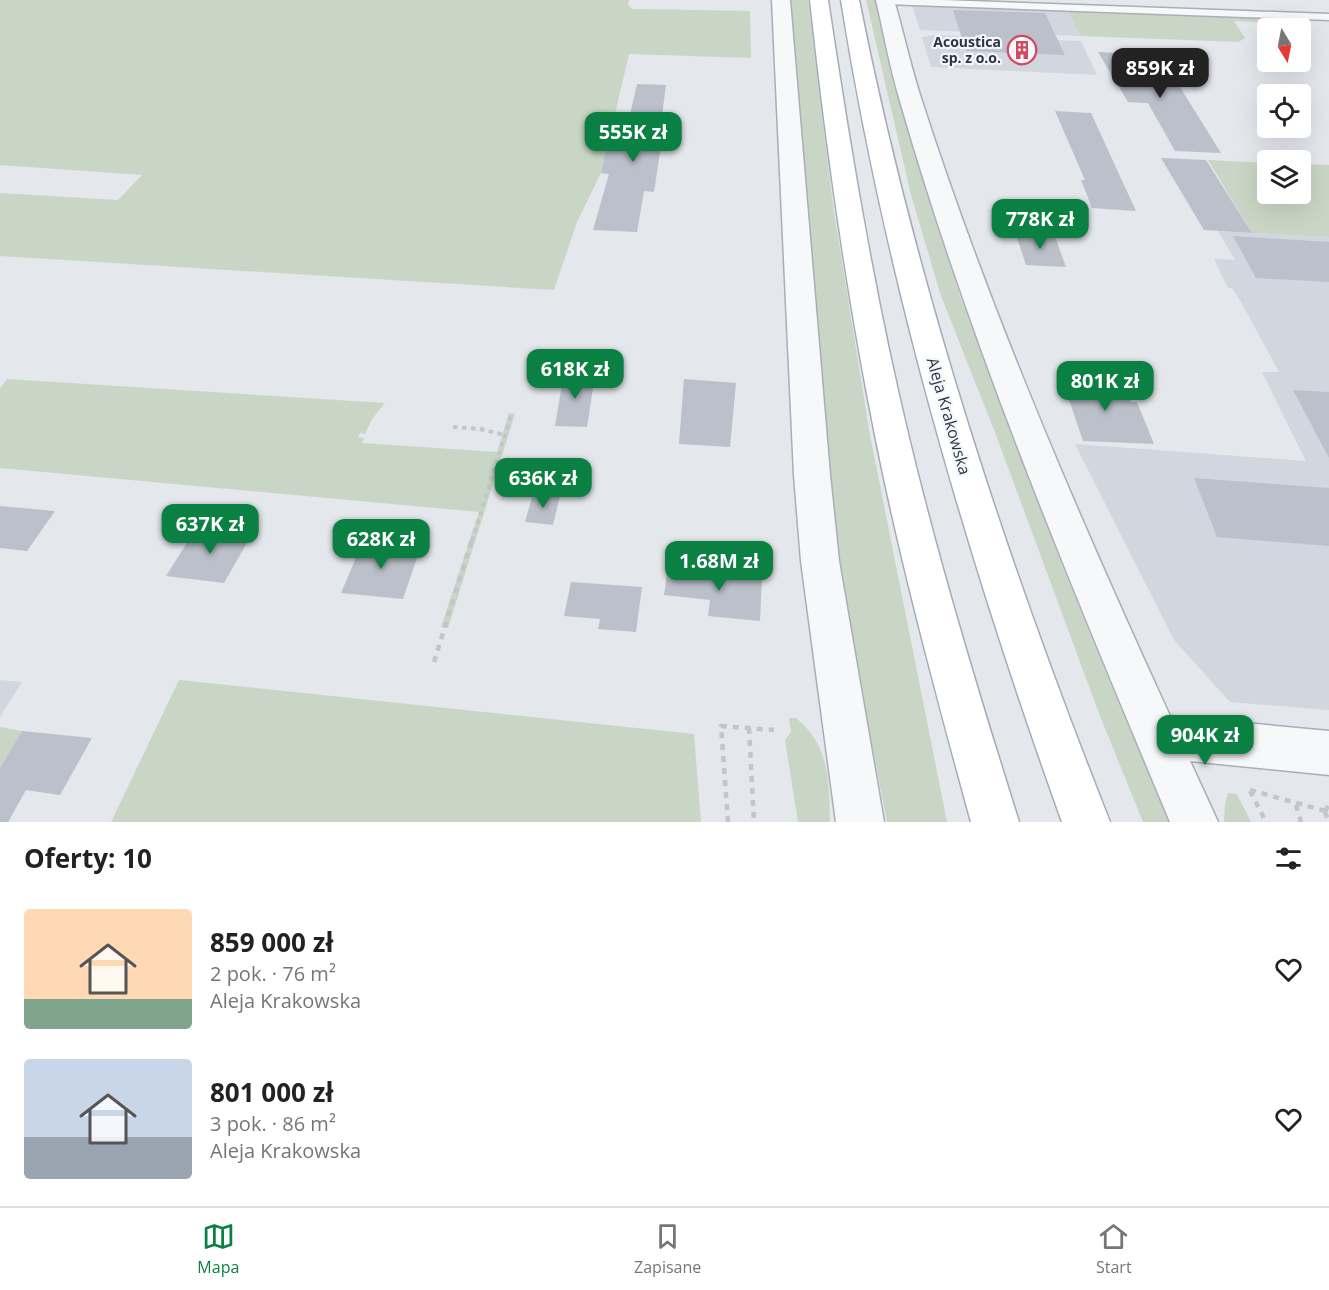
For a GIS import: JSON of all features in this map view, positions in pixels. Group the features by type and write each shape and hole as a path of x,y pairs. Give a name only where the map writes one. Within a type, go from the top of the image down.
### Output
{"main road":[{"path":"819,0 847,208 892,438 944,645 995,822"},
{"name":"Aleja Krakowska","path":"850,0 879,150 948,415 1000,583 1086,822"}],"street":[{"path":"781,0 817,528 841,702 861,822"},
{"path":"885,0 910,100 977,300 1051,486 1194,822"},
{"path":"1157,736 1329,753"}],"lane":[{"path":"885,0 1329,17"}],"path":[{"path":"434,662 511,415"},
{"path":"453,427 480,429 505,435"},
{"path":"728,822 721,726 774,730"},
{"path":"749,728 754,822"},
{"path":"1246,782 1266,822"},
{"path":"1250,790 1327,812"},
{"path":"1296,805 1301,822"},
{"path":"1329,805 1327,812 1329,822"}],"shaded area":[{"path":"912,5 1068,11 1080,36 920,30"},
{"path":"936,35 1081,41 1097,75 931,67 922,37"},
{"path":"1218,231 1329,237 1329,710 1230,702 1174,640 1075,444 1306,461 1262,372 1279,372 1241,302 1232,288 1228,288 1214,259 1235,260"},
{"path":"0,680 22,682 0,717"}],"green space":[{"path":"0,0 629,0 628,5 632,9 750,11 751,58 629,54 601,173 577,222 554,290 0,256 0,193 118,200 142,175 0,165"},
{"path":"791,0 808,0 833,205 870,435 947,822 887,822 852,643 832,504"},
{"path":"866,0 875,0 901,100 960,296 1126,715 1172,822 1143,822 1100,716 996,435 941,296 911,195"},
{"path":"1068,11 1280,18 1257,18 1257,23 1234,21 1245,38 1238,42 1080,36"},
{"path":"1208,160 1257,162 1257,204 1311,204 1311,164 1329,165 1329,237 1252,233"},
{"path":"7,379 385,403 372,419 365,434 360,433 358,437 364,438 362,443 497,452 509,413 515,414 448,628 441,627 479,512 0,468 0,388"},
{"path":"179,680 694,734 701,822 111,822"},
{"path":"789,718 796,718 807,729 816,740 821,752 828,778 830,822 798,822 785,740 791,732"},
{"path":"0,727 22,731 0,768"},
{"path":"1228,793 1237,794 1251,822 1224,822"}],"building":[{"path":"953,10 1045,13 1065,55 966,51"},
{"path":"1098,52 1160,55 1221,153 1175,151 1148,103 1128,102"},
{"path":"637,84 666,85 658,146 661,146 654,192 644,191 637,232 593,230 609,174 601,173 607,145 623,145"},
{"path":"1055,111 1091,113 1136,211 1092,208 1081,180 1085,180"},
{"path":"1161,158 1206,160 1252,233 1204,230"},
{"path":"1015,232 1054,234 1066,267 1026,265"},
{"path":"1233,236 1329,242 1329,282 1256,278"},
{"path":"564,373 595,375 587,427 555,426"},
{"path":"1061,376 1109,378 1115,394 1128,395 1131,402 1137,402 1154,444 1083,441"},
{"path":"684,379 736,383 730,447 679,444"},
{"path":"1293,390 1329,392 1329,458"},
{"path":"1194,478 1329,488 1329,546 1217,537"},
{"path":"533,494 560,496 553,525 525,522"},
{"path":"0,506 55,511 27,551 0,548"},
{"path":"197,527 252,534 224,583 166,576"},
{"path":"364,539 406,543 402,554 418,555 403,599 341,593"},
{"path":"668,567 762,576 760,621 708,616 710,600 664,595"},
{"path":"571,582 642,587 636,632 598,629 600,619 564,616"},
{"path":"22,731 92,738 60,795 26,790 8,822 0,822 0,768"}],"place":[{"name":"Acoustica sp. z o.o.","path":"1022,50"}]}
